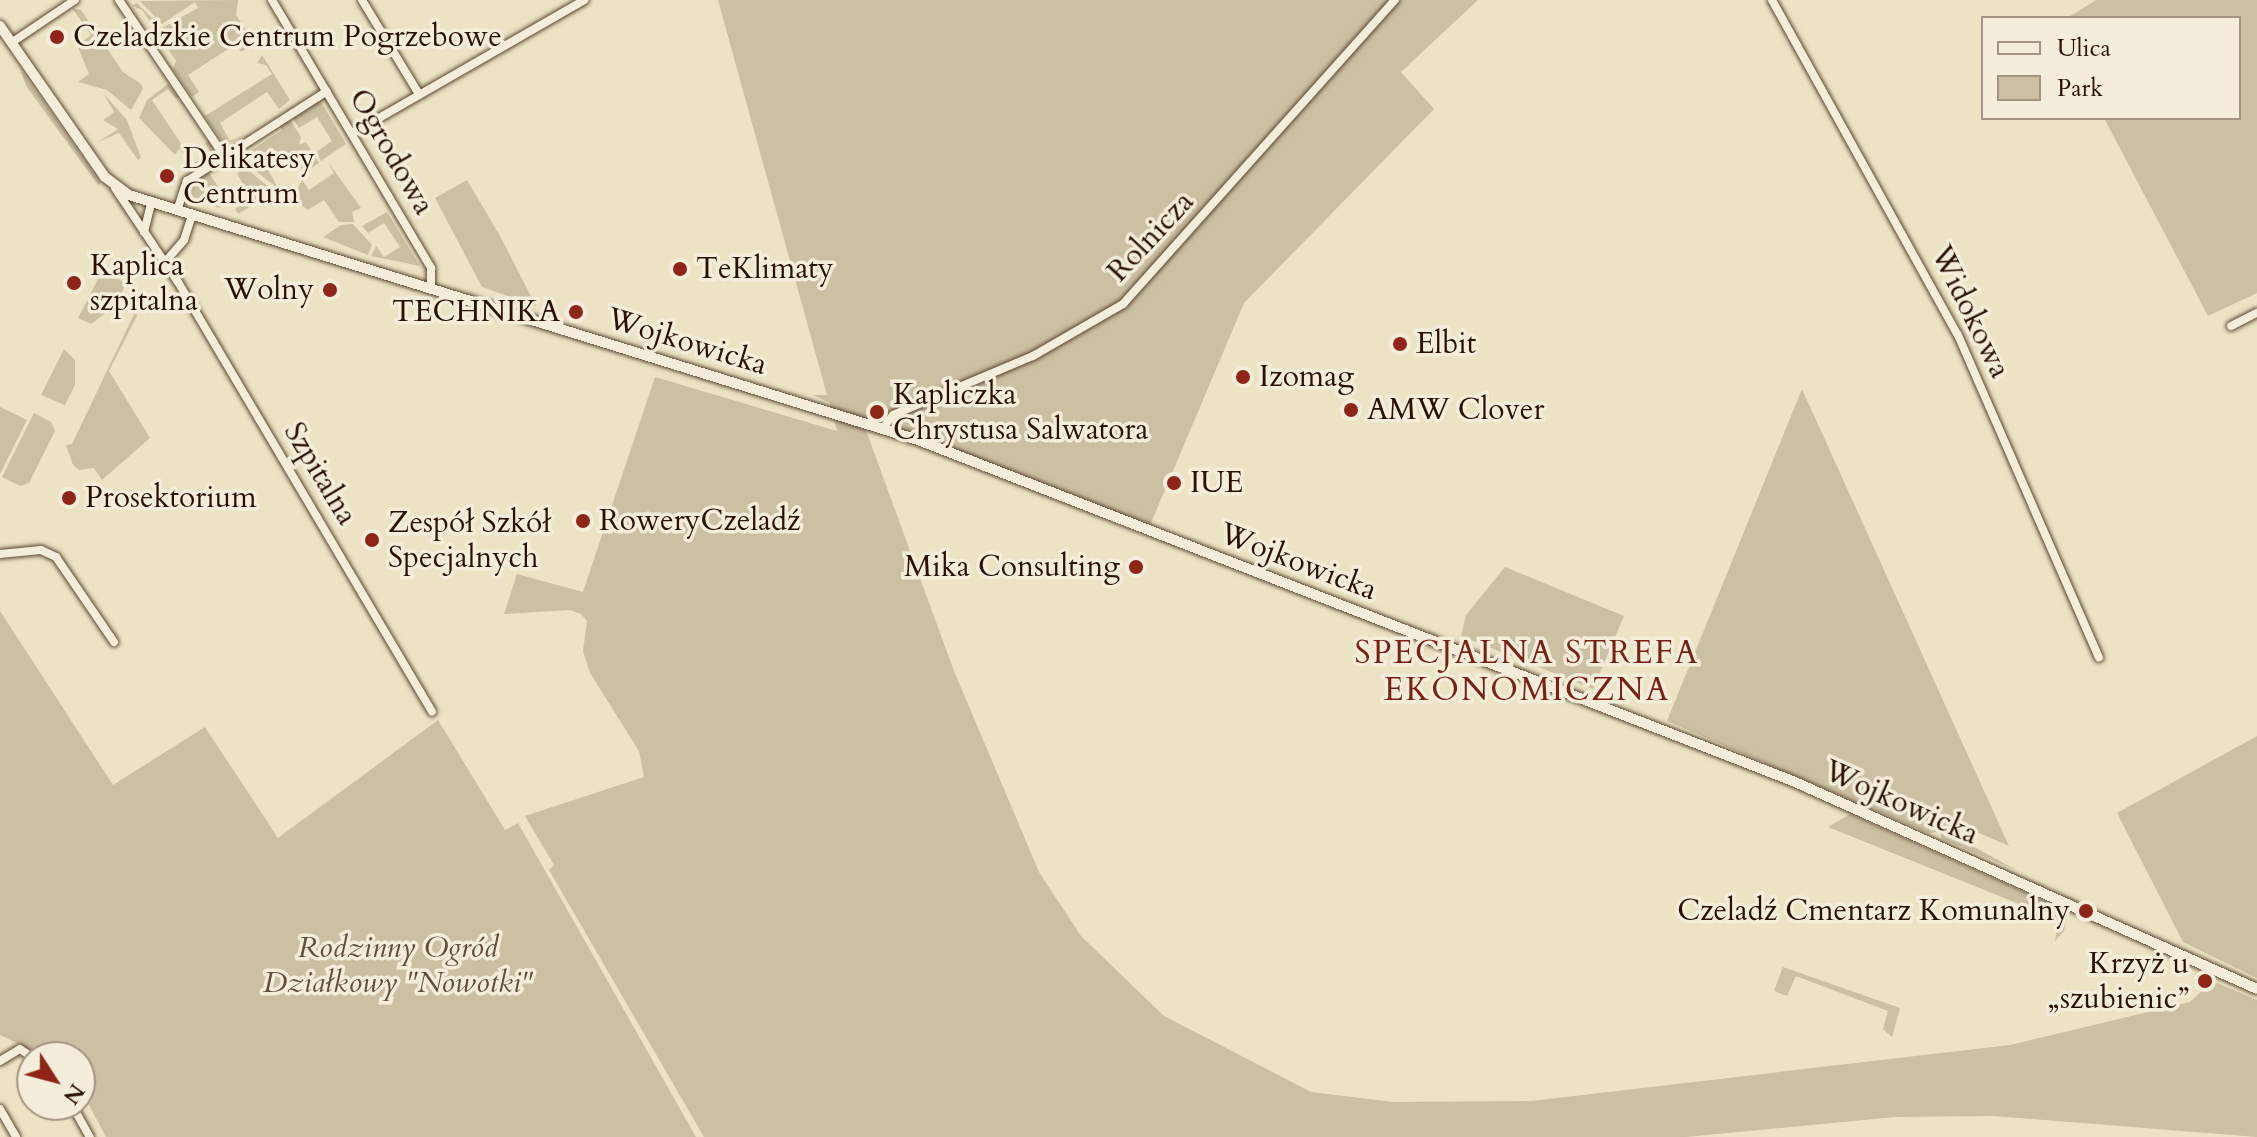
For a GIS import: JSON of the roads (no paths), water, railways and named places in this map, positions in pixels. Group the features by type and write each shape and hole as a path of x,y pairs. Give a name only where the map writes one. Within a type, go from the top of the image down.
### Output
{"street":[{"path":"11,43 75,0"},
{"path":"119,0 225,157"},
{"name":"Ogrodowa","path":"272,0 431,268 431,289"},
{"path":"362,0 419,94"},
{"path":"353,133 584,0"},
{"name":"Rolnicza","path":"883,428 893,415 1033,356 1123,304 1395,0"},
{"name":"Widokowa","path":"1772,0 1958,335 2099,658"},
{"name":"Szpitalna","path":"0,26 165,262 432,711"},
{"path":"177,211 187,181 327,91"},
{"name":"Wojkowicka","path":"115,187 192,216 883,428 1781,777 2257,989"},
{"path":"144,232 151,203"},
{"path":"165,262 184,240 192,216"},
{"path":"2231,326 2257,313"},
{"path":"0,554 41,550 56,557 114,642"},
{"path":"0,1109 16,1137"}],"place":[{"name":"Czeladzkie Centrum Pogrzebowe","path":"57,37"},
{"name":"Delikatesy Centrum","path":"167,176"},
{"name":"TeKlimaty","path":"680,269"},
{"name":"Kaplica szpitalna","path":"74,283"},
{"name":"Wolny","path":"330,290"},
{"name":"TECHNIKA","path":"576,312"},
{"name":"Elbit","path":"1400,344"},
{"name":"Izomag","path":"1243,377"},
{"name":"AMW Clover","path":"1351,410"},
{"name":"Kapliczka Chrystusa Salwatora","path":"877,412"},
{"name":"IUE","path":"1174,483"},
{"name":"Prosektorium","path":"69,498"},
{"name":"RoweryCzeladź","path":"583,521"},
{"name":"Zespół Szkół Specjalnych","path":"372,540"},
{"name":"Mika Consulting","path":"1136,567"},
{"name":"Czeladź Cmentarz Komunalny","path":"2086,911"},
{"name":"Krzyż u „szubienic”","path":"2205,981"}],"district":[{"name":"SPECJALNA STREFA EKONOMICZNA","path":"1527,672"}],"park label":[{"name":"Rodzinny Ogród Działkowy \"Nowotki\"","path":"398,965"}]}
